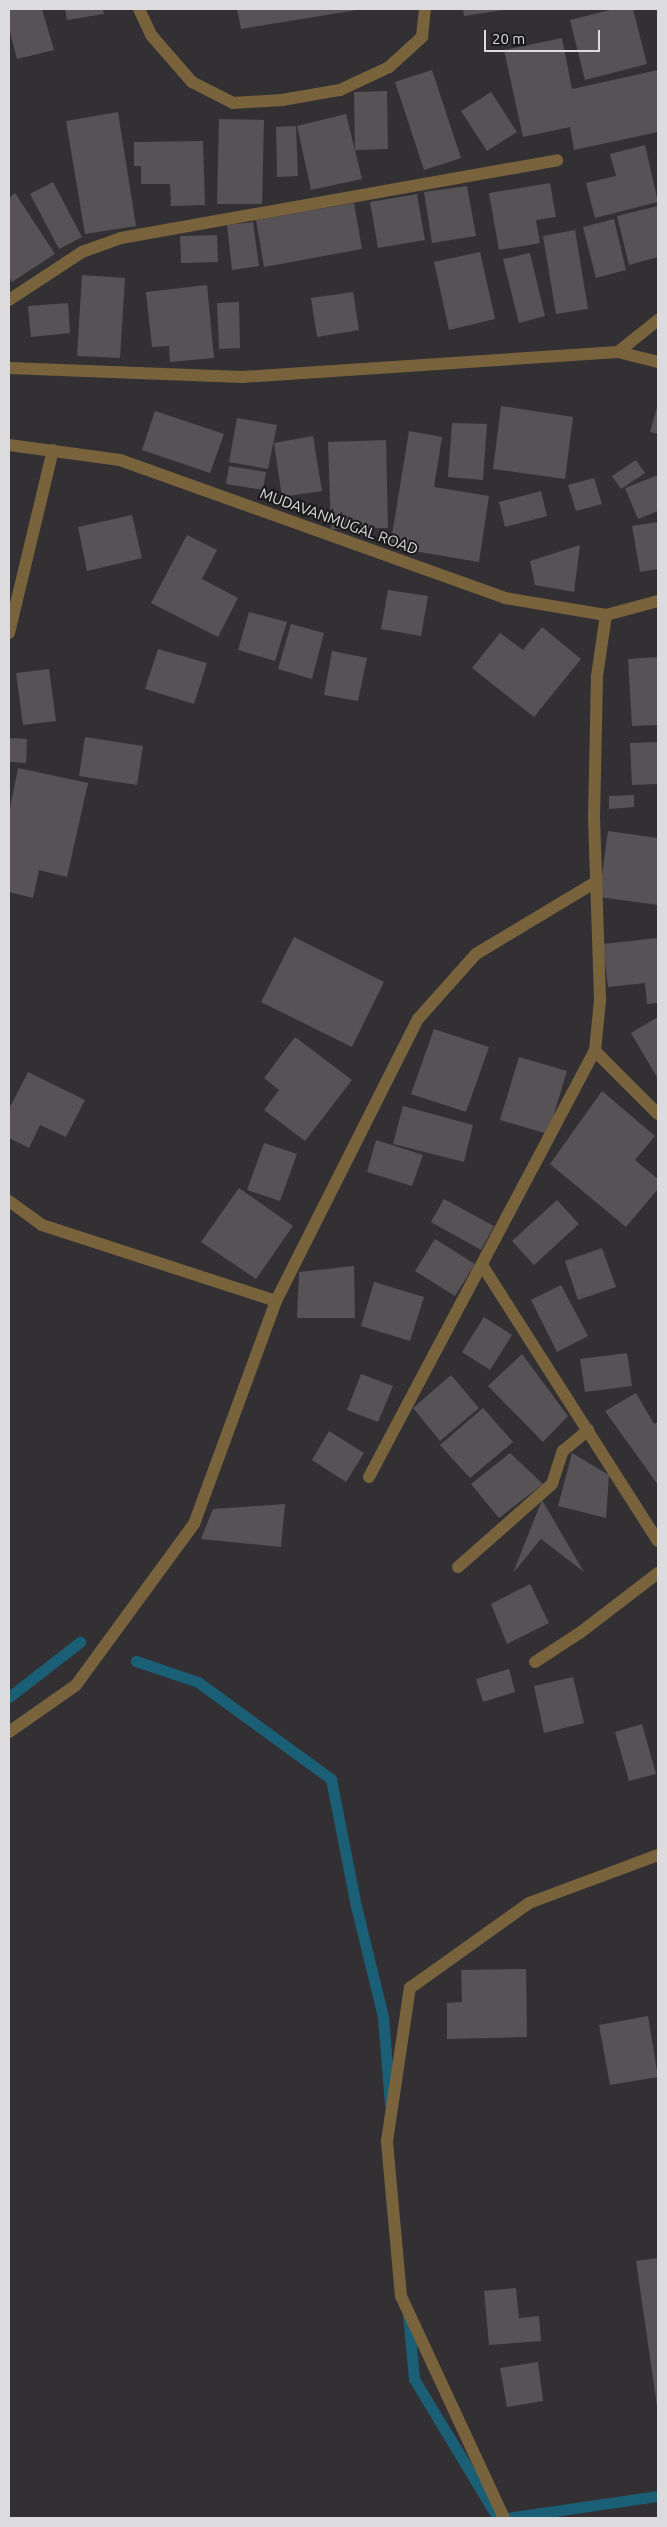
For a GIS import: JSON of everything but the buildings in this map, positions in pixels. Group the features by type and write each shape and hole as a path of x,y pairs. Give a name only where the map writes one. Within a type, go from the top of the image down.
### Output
{"street":[{"path":"139,9 151,34 192,82 233,103 282,100 340,90 388,67 422,37 425,9"},
{"path":"9,300 82,252 122,238 557,160"},
{"path":"618,352 658,320"},
{"path":"9,368 242,376 618,352 658,362"},
{"name":"MUDAVANMUGAL ROAD","path":"9,446 53,450 120,460 505,598 606,615 658,601"},
{"path":"9,633 53,450"},
{"path":"370,1477 595,1051 600,1000 594,817 597,676 606,615"},
{"path":"9,1732 76,1685 194,1524 276,1301 418,1019 476,954 596,882"},
{"path":"595,1051 658,1114"},
{"path":"9,1200 42,1225 276,1301"},
{"path":"482,1265 658,1541"},
{"path":"458,1567 552,1484 563,1451 588,1430"},
{"path":"535,1662 581,1632 658,1573"},
{"path":"504,2518 400,2296 387,2141 410,1988 529,1903 658,1855"}],"waterway":[{"path":"9,1697 80,1642"},
{"path":"136,1661 198,1682 331,1779 356,1906 383,2017 390,2104"},
{"path":"408,2314 414,2379 498,2518"},
{"path":"507,2518 658,2496"}]}
